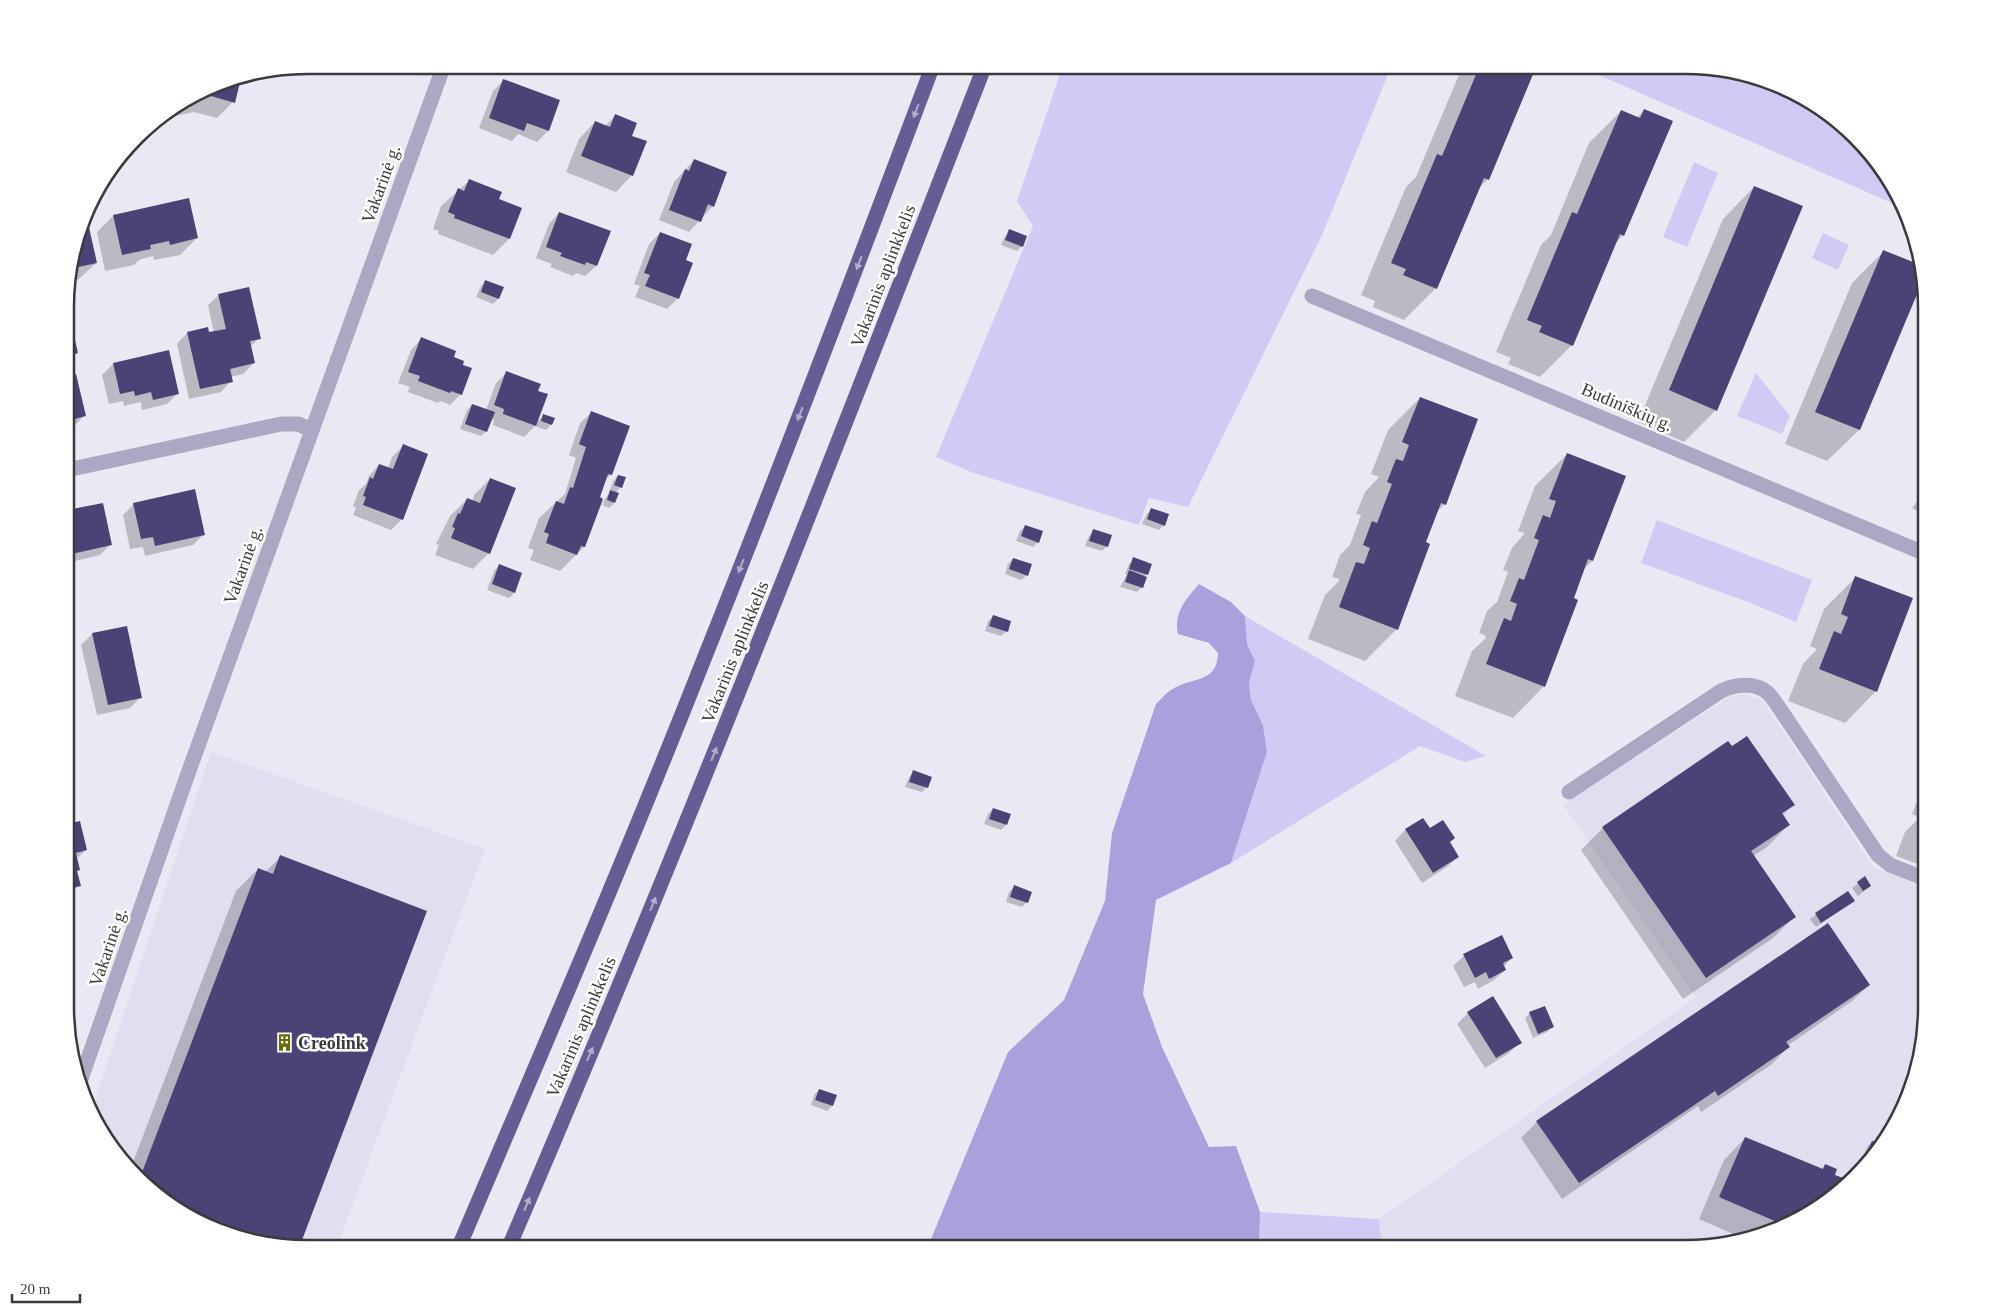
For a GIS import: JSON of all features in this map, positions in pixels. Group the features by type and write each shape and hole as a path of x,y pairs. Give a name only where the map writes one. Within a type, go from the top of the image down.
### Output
{"highway":[{"name":"Vakarinis aplinkkelis","path":"462,1240 592,934 700,671 930,74"},
{"name":"Vakarinis aplinkkelis","path":"512,1240 728,721 981,74"}],"street":[{"name":"Vakarinė g.","path":"83,1072 441,74"},
{"name":"Budiniškių g.","path":"1312,296 1918,551"},
{"path":"74,468 281,424 298,424 312,430"},
{"path":"1569,792 1730,686 1755,686 1767,692 1778,706 1878,855 1890,865 1918,876"}],"shaded area":[{"path":"416,74 428,74 427,78"},
{"path":"1060,74 1388,74 1322,235 1188,507 1149,498 1139,525 971,472 936,457 1033,226 1017,201"},
{"path":"1597,74 1700,74 1730,78 1760,86 1788,98 1815,113 1850,142 1879,177 1894,204"},
{"path":"1694,162 1718,173 1687,247 1663,237"},
{"path":"1823,233 1849,245 1838,270 1812,258"},
{"path":"1756,373 1790,416 1782,434 1737,416"},
{"path":"1657,520 1812,580 1796,622 1748,602 1641,563"},
{"path":"1199,584 1231,602 1245,616 1247,644 1255,661 1249,683 1251,700 1263,725 1267,752 1231,863 1156,900 1143,994 1162,1047 1209,1147 1236,1146 1260,1212 1259,1240 931,1240 1008,1052 1064,1000 1105,901 1112,833 1156,704 1171,690 1208,675 1217,663 1218,653 1209,643 1178,634 1177,619 1185,601"},
{"path":"1245,616 1486,756 1465,762 1420,746 1231,863 1267,752 1263,725 1251,700 1249,683 1255,661 1247,644"},
{"path":"1746,694 1763,701 1874,868 1918,884 1918,1022 1914,1052 1906,1082 1894,1110 1879,1137 1850,1172 1815,1201 1788,1216 1760,1228 1730,1236 1700,1240 1381,1240 1379,1219 1696,997 1563,805 1729,697"},
{"path":"211,752 485,849 339,1240 292,1240 262,1236 232,1228 190,1209 165,1192 132,1161 113,1137 95,1102"},
{"path":"1260,1212 1379,1219 1381,1240 1259,1240"}],"building":[{"path":"1476,74 1533,74 1489,180 1484,178 1437,289 1403,275 1406,269 1391,263 1437,154 1442,156"},
{"path":"503,79 560,100 549,131 527,123 524,131 489,118"},
{"path":"240,84 235,103 211,96 206,97"},
{"path":"1644,109 1673,121 1624,236 1620,234 1573,346 1539,332 1542,326 1527,320 1572,212 1577,214 1621,110 1640,118"},
{"path":"615,114 637,123 632,136 647,141 633,176 581,156 595,121 610,127"},
{"path":"694,159 727,172 714,207 708,204 701,222 669,210 685,169 689,171"},
{"path":"469,179 502,192 499,199 522,208 510,239 454,218 455,215 448,212 458,188 464,191"},
{"path":"1754,186 1803,206 1717,411 1669,390"},
{"path":"189,198 198,238 170,245 169,241 150,245 151,249 122,255 113,215"},
{"path":"559,212 611,231 597,266 586,262 585,265 560,256 562,253 546,247"},
{"path":"89,226 97,263 77,267"},
{"path":"1009,229 1027,236 1023,247 1005,240"},
{"path":"660,232 692,244 686,260 693,263 679,299 645,286 650,275 644,273"},
{"path":"1883,250 1914,262 1918,292 1860,430 1815,412"},
{"path":"485,280 504,287 499,299 481,292"},
{"path":"249,287 261,339 250,341 255,363 230,369 233,382 200,389 187,332 208,327 209,332 226,329 218,294"},
{"path":"74,336 78,353 74,354"},
{"path":"421,337 456,351 454,357 464,361 463,365 472,368 462,395 451,391 450,393 418,381 420,376 408,372"},
{"path":"169,350 179,394 153,400 151,392 135,396 134,391 120,394 113,363"},
{"path":"506,371 541,384 538,391 548,394 536,426 503,414 504,409 494,405"},
{"path":"74,374 76,374 86,416 74,419"},
{"path":"1420,397 1478,419 1446,505 1441,503 1426,542 1430,544 1398,630 1339,607 1356,562 1364,564 1370,548 1363,545 1372,521 1377,523 1392,484 1387,482 1396,459 1403,461 1409,445 1402,442"},
{"path":"472,404 495,412 487,432 465,424"},
{"path":"591,411 630,426 612,475 608,474 600,497 603,499 585,547 581,546 577,555 546,543 549,534 544,532 556,501 564,504 570,487 573,488 586,447 579,444"},
{"path":"543,414 555,418 552,425 541,421"},
{"path":"403,444 428,454 403,520 363,505 366,497 363,496 370,477 373,479 379,464 393,469"},
{"path":"1567,453 1626,476 1593,561 1588,559 1574,598 1578,600 1545,687 1486,664 1504,618 1511,621 1517,604 1510,601 1519,578 1524,580 1539,540 1534,538 1543,515 1550,518 1556,501 1549,499"},
{"path":"618,475 626,477 622,488 614,485"},
{"path":"490,478 516,488 490,554 451,538 455,528 452,527 467,498 480,503"},
{"path":"195,489 205,535 155,546 153,537 141,539 133,503"},
{"path":"610,490 619,493 615,503 607,500"},
{"path":"103,503 112,545 74,553 74,509"},
{"path":"1151,508 1169,514 1165,526 1147,519"},
{"path":"1025,525 1043,531 1039,543 1021,536"},
{"path":"1093,529 1112,535 1108,547 1089,541"},
{"path":"1133,557 1152,564 1148,575 1129,569"},
{"path":"1013,558 1032,564 1028,576 1009,569"},
{"path":"499,564 522,573 515,593 492,584"},
{"path":"1129,570 1147,577 1143,588 1125,582"},
{"path":"1855,576 1913,598 1877,692 1819,669 1834,631 1841,634 1848,617 1841,614"},
{"path":"993,615 1011,621 1008,632 989,626"},
{"path":"127,626 142,698 108,705 92,633"},
{"path":"1747,736 1795,805 1782,813 1790,825 1751,851 1796,917 1706,978 1602,827 1728,741 1732,746"},
{"path":"913,770 932,777 928,788 909,782"},
{"path":"993,808 1011,814 1007,825 989,819"},
{"path":"1423,818 1430,828 1443,820 1455,838 1450,842 1459,857 1433,873 1405,829"},
{"path":"80,821 87,850 76,853 80,870 77,871 81,886 74,888 74,822"},
{"name":"Creolink","path":"280,855 427,911 302,1240 262,1236 232,1228 204,1216 177,1201 142,1172 258,868 273,874"},
{"path":"1865,876 1871,886 1863,891 1857,882"},
{"path":"1014,885 1032,892 1028,903 1010,897"},
{"path":"1848,891 1855,901 1821,923 1815,913"},
{"path":"1828,923 1870,985 1786,1042 1790,1047 1718,1096 1715,1091 1579,1183 1536,1121"},
{"path":"1502,935 1513,958 1503,963 1506,970 1489,979 1486,972 1475,978 1463,954"},
{"path":"1493,996 1522,1043 1496,1058 1467,1012"},
{"path":"1545,1006 1554,1027 1538,1034 1529,1012"},
{"path":"819,1089 837,1095 833,1106 815,1100"},
{"path":"1745,1137 1823,1169 1825,1164 1837,1169 1835,1175 1843,1178 1815,1201 1776,1221 1719,1197"},
{"path":"1872,1141 1875,1142 1869,1150"}],"place":[{"name":"Creolink","path":"284,1043"}]}
